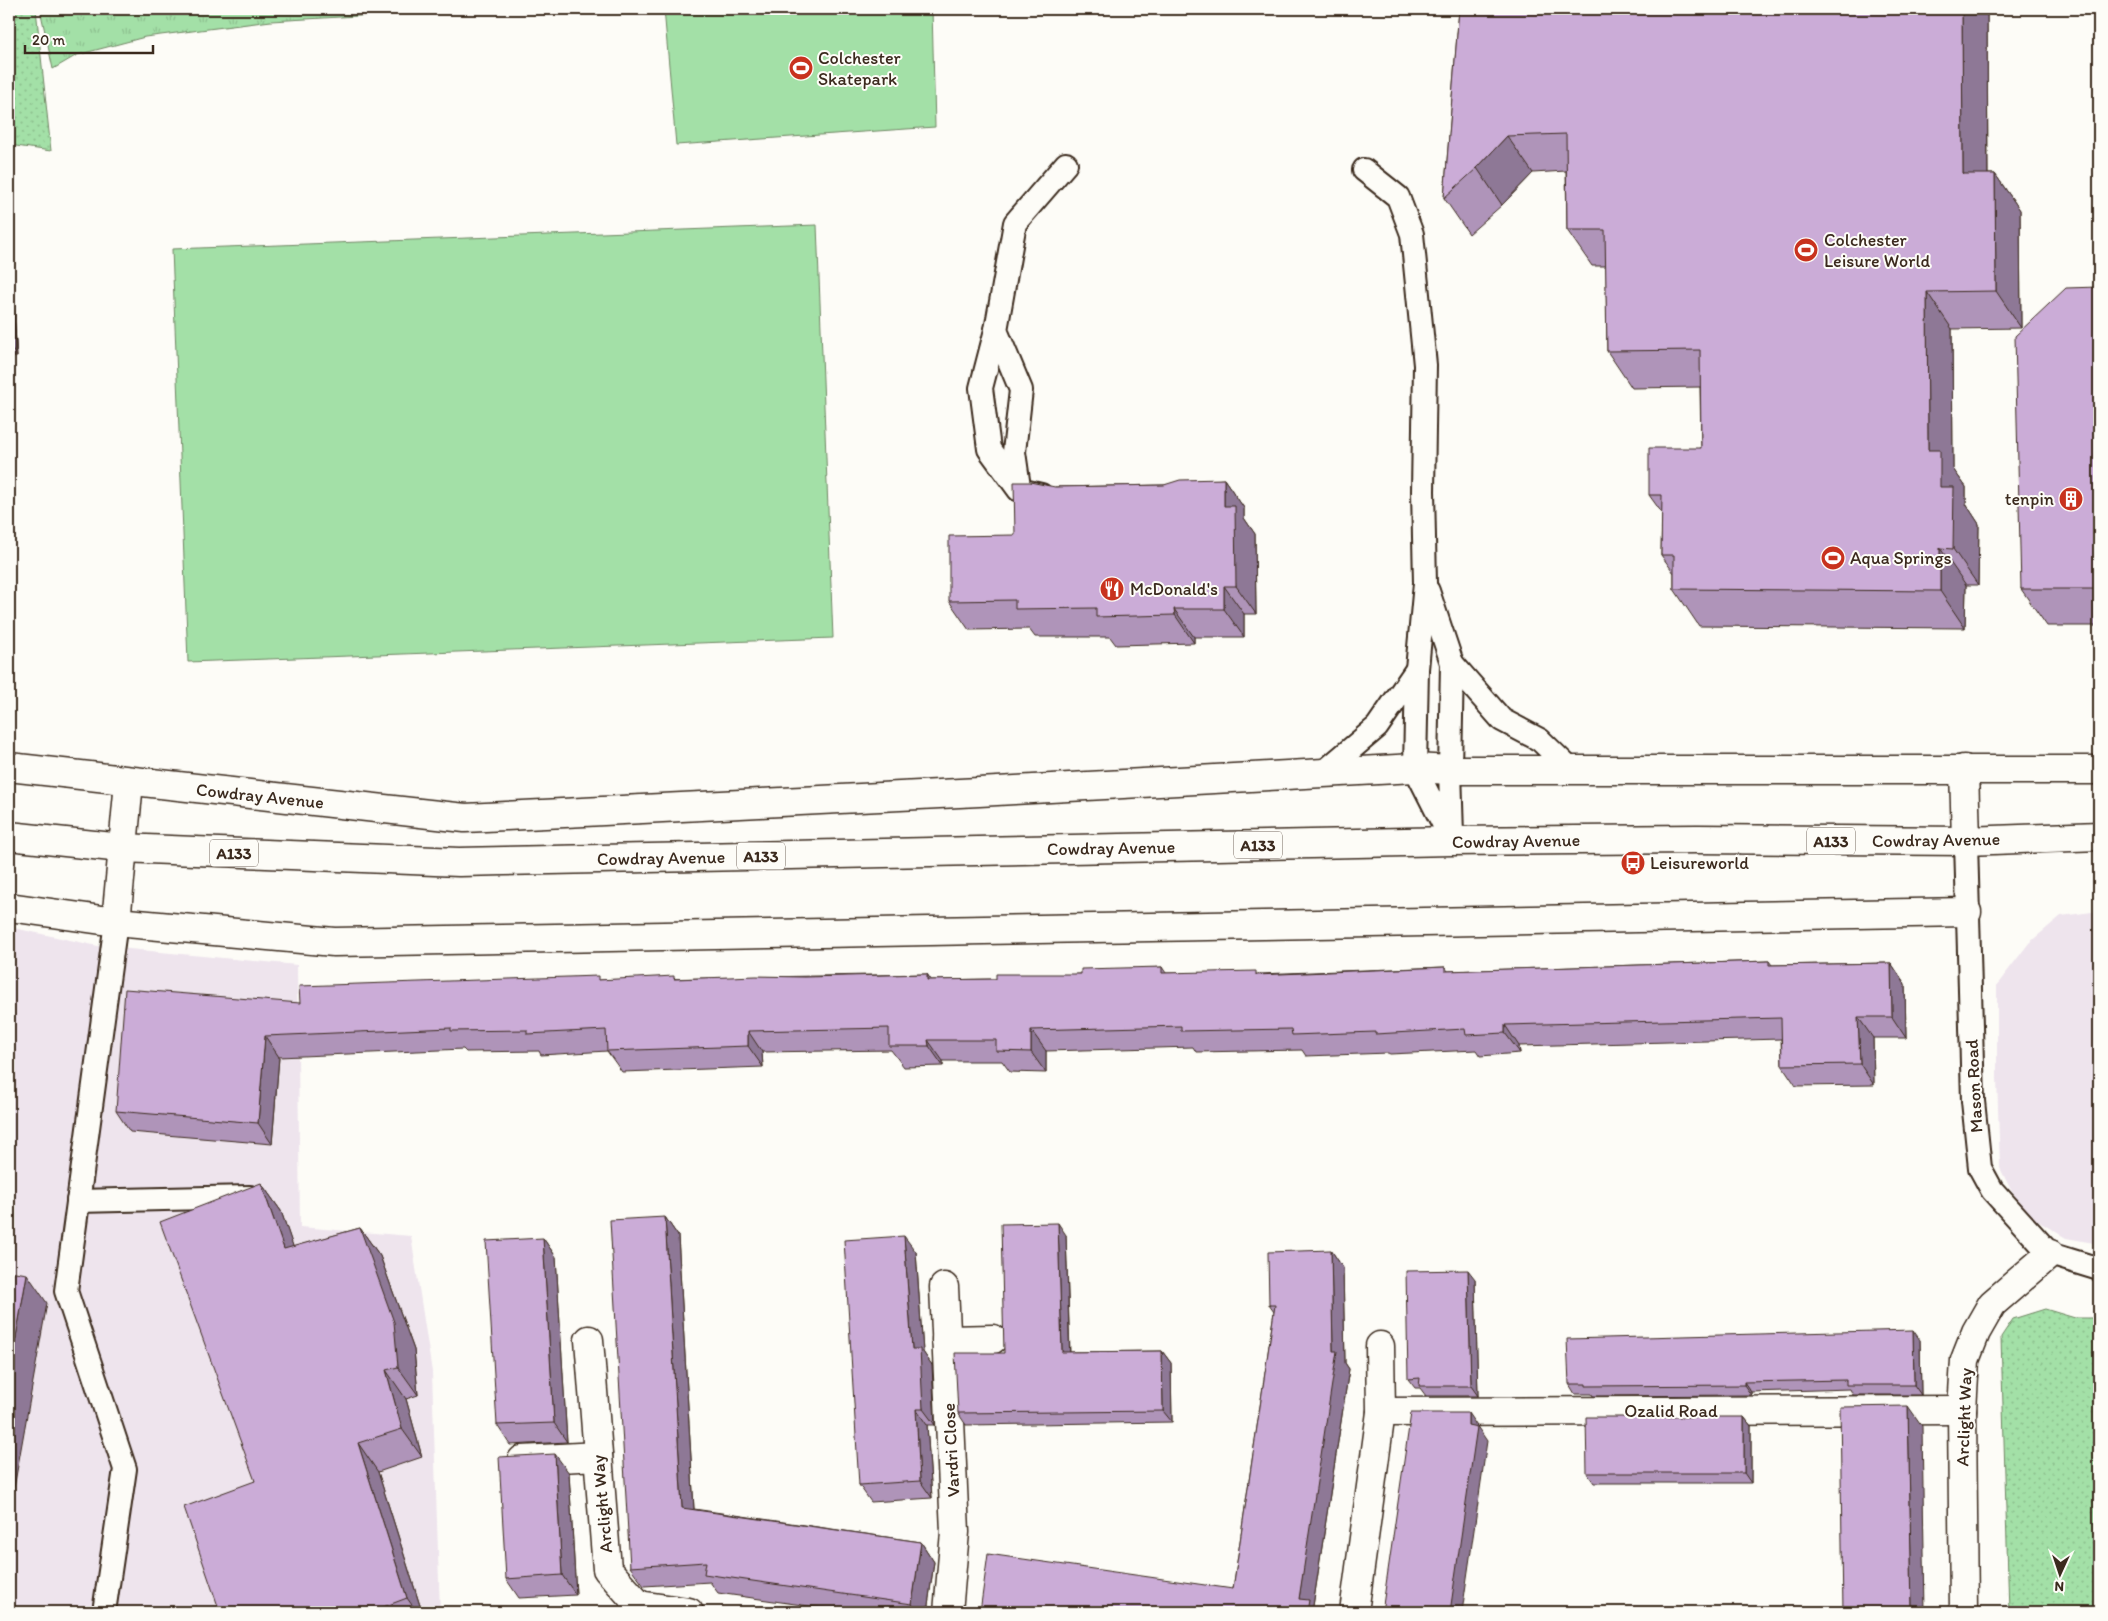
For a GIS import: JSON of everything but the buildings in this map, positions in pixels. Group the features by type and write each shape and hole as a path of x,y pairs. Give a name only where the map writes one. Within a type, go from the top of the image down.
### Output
{"main road":[{"name":"Cowdray Avenue","path":"9,767 129,782 465,818 1415,768 1450,770 2099,770"},
{"path":"1964,769 1966,841"},
{"path":"116,922 129,782"},
{"name":"Cowdray Avenue","path":"9,836 122,848 459,862 1452,841 1697,839 1966,841 2099,836"},
{"path":"9,907 116,922 334,942 1967,912"},
{"name":"Arclight Way","path":"1964,1612 1962,1410 1965,1360 1976,1332 1992,1304 2050,1254"},
{"name":"Vardri Close","path":"944,1287 955,1532 948,1612"},
{"path":"946,1340 992,1339"},
{"name":"Arclight Way","path":"589,1340 607,1570 638,1605 689,1612"},
{"path":"1354,1612 1381,1412 1380,1346"},
{"name":"Ozalid Road","path":"1381,1412 1962,1410"},
{"path":"500,1461 598,1456"}],"lane":[{"path":"1066,164 1015,223 996,330 980,388 989,449 1019,490 1066,500"},
{"path":"1364,170 1398,197 1412,234 1425,366 1423,491 1425,583 1417,669 1415,768 1452,841"},
{"path":"996,330 1021,390 1014,452 1019,490"},
{"path":"1425,583 1452,663 1450,770 1452,841"},
{"path":"1452,663 1502,720 1540,740 1570,769"},
{"path":"1324,772 1377,727 1417,669"},
{"name":"Mason Road","path":"1966,841 1973,1101 1980,1168 1992,1190 2050,1254"},
{"path":"104,1612 125,1469 66,1291 116,922"},
{"path":"78,1201 250,1197"},
{"path":"2050,1254 2099,1269"}],"shaded area":[{"path":"2099,912 2099,1244 2066,1238 2031,1217 2012,1192 2000,1168 1997,1078 1997,985 2029,943 2061,916"},
{"path":"9,927 98,946 297,965 300,1227 411,1236 432,1372 440,1612 9,1612"}],"green space":[{"path":"9,9 36,9 51,151 9,145"},
{"path":"40,9 452,9 271,21 145,37 77,55 53,69"},
{"name":"Colchester Skatepark","path":"664,9 932,9 935,127 676,145"},
{"path":"817,225 833,638 188,662 172,249"},
{"path":"2045,1309 2075,1318 2099,1318 2099,1612 2009,1612 2001,1337 2013,1319"}],"place":[{"name":"Colchester Skatepark","path":"801,68"},
{"name":"Colchester Leisure World","path":"1806,250"},
{"name":"tenpin","path":"2071,499"},
{"name":"Aqua Springs","path":"1833,558"},
{"name":"McDonald's","path":"1112,589"},
{"name":"Leisureworld","path":"1633,863"}]}
